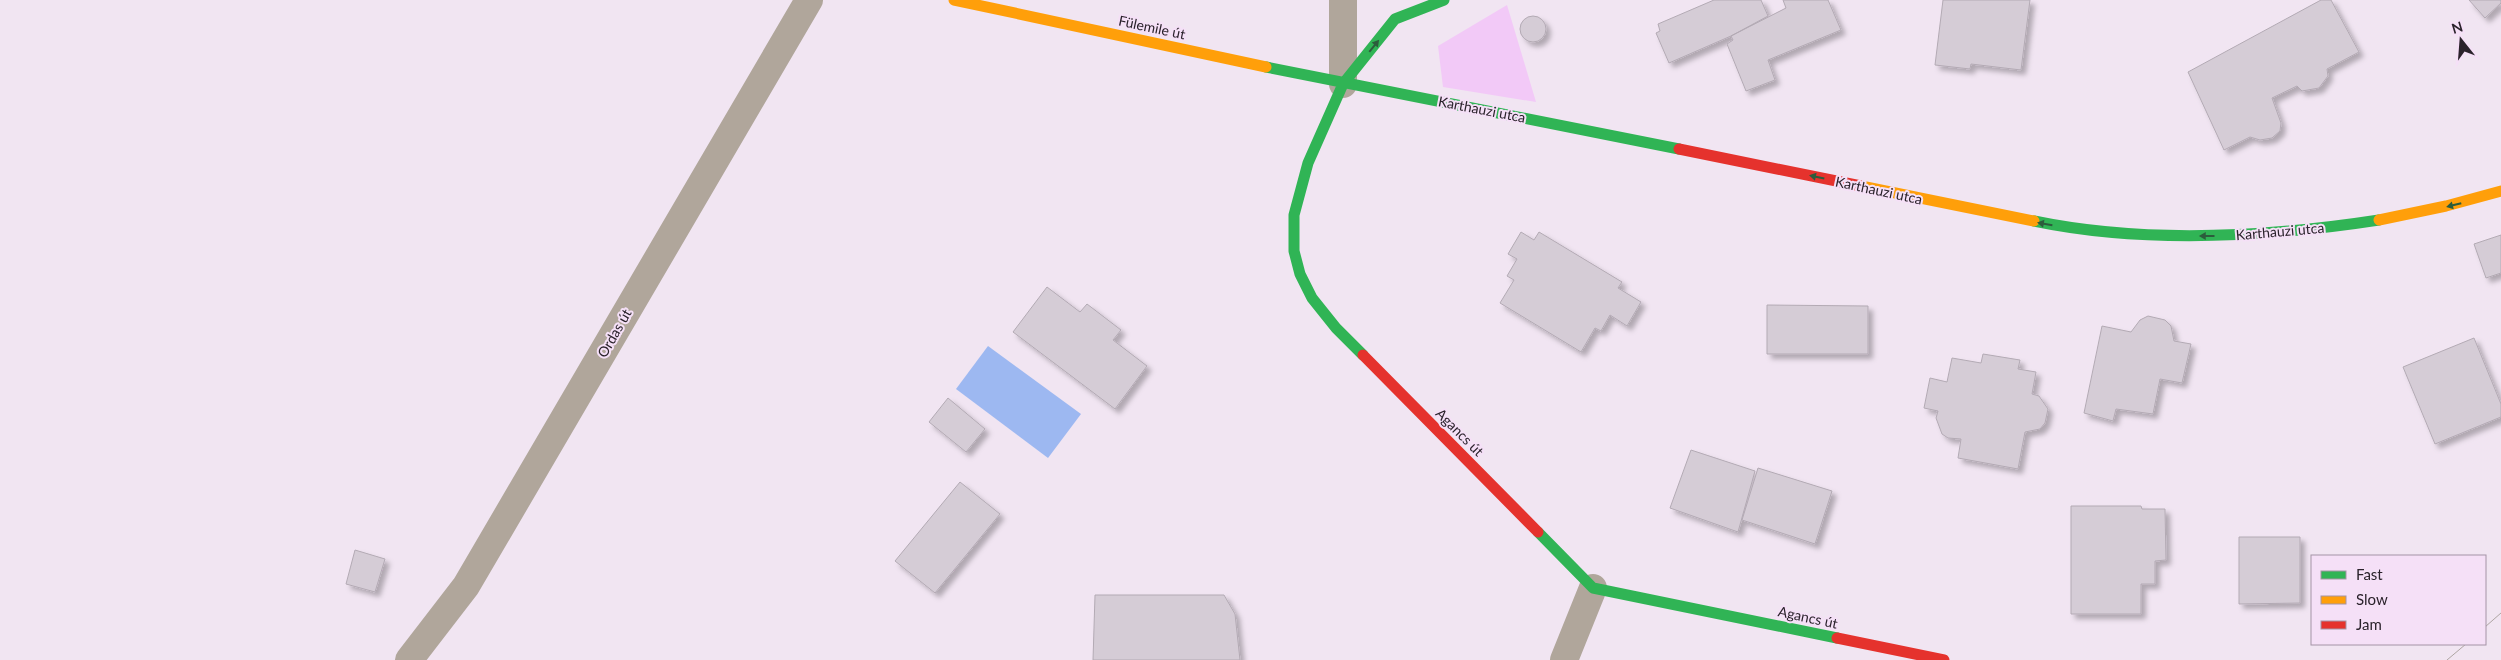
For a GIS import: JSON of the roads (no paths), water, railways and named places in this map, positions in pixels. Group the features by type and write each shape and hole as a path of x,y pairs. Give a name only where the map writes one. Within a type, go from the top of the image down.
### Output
{"street":[{"name":"Ordas út","path":"409,660 466,586 809,0"},
{"name":"Fülemile út","path":"954,0 1343,84"},
{"path":"1343,0 1343,84"},
{"name":"Agancs út","path":"1444,0 1396,19 1343,84 1308,163 1294,215 1294,251 1300,274 1312,298 1336,328 1593,588 1944,660"},
{"name":"Karthauzi utca","path":"1343,84 1468,106 2048,224 2103,232 2218,236 2296,231 2414,215 2501,191"},
{"path":"1564,660 1593,588"}],"water":[{"path":"988,346 1081,414 1048,458 956,389"}],"tram line":[{"path":"2486,626 2501,613"},
{"path":"2447,660 2465,645"}]}
